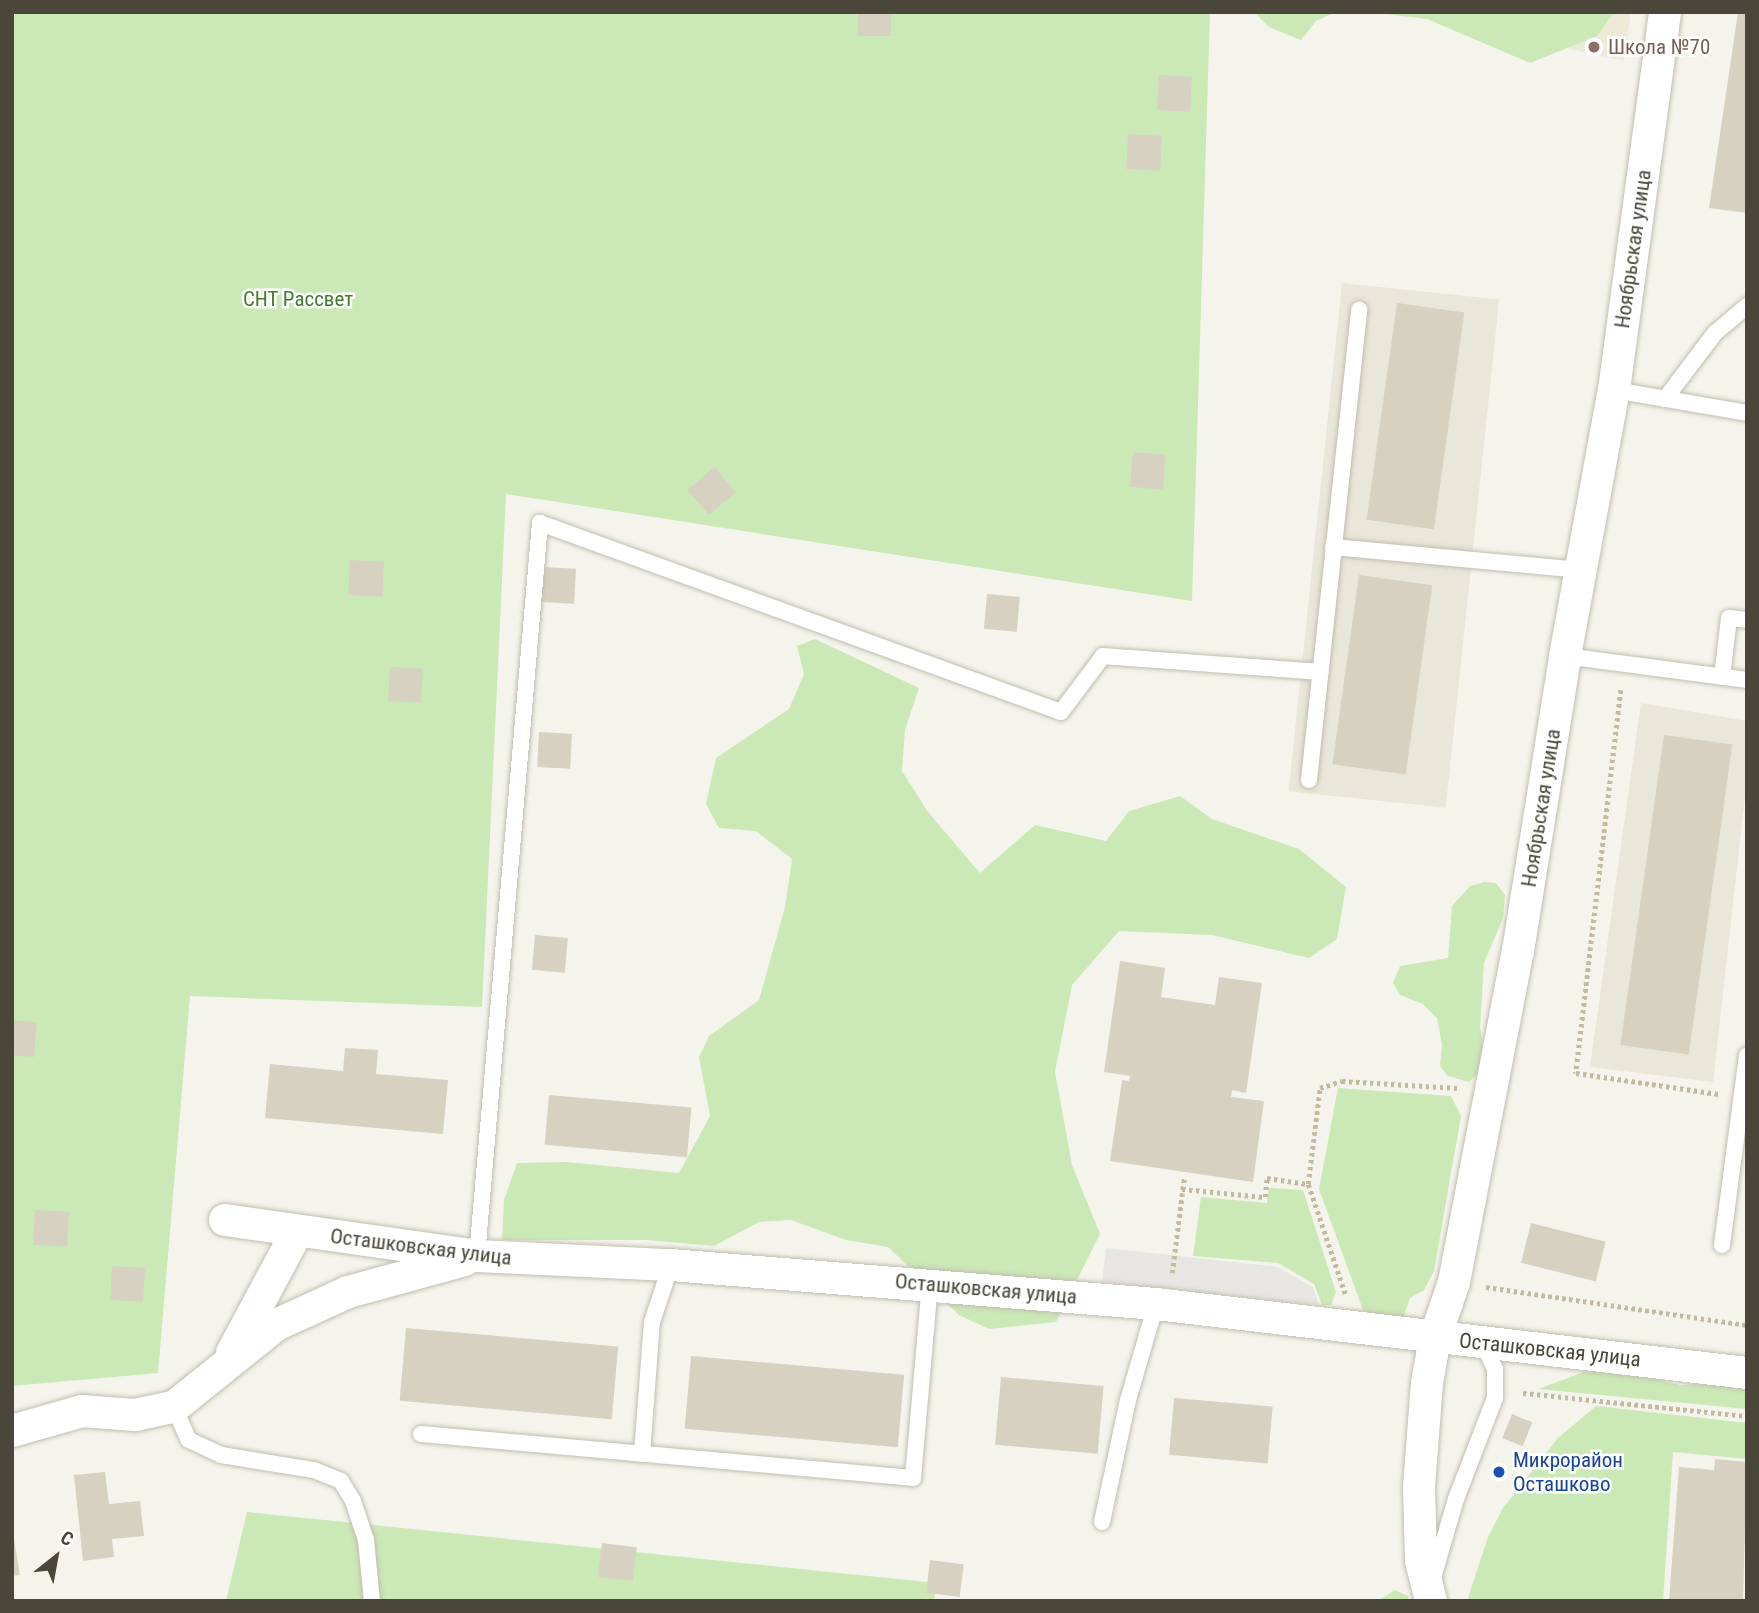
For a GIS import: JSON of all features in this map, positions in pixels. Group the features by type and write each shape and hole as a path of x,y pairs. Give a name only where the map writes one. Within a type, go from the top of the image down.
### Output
{"street":[{"name":"Ноябрьская улица","path":"1430,1597 1421,1561 1419,1486 1421,1433 1435,1338 1454,1282 1491,1095 1565,656 1614,390 1665,12"},
{"name":"Осташковская улица","path":"225,1220 477,1256 671,1265 930,1283 1162,1304 1435,1338 1480,1339 1747,1373"},
{"path":"227,1364 297,1232"},
{"path":"12,1431 82,1411 135,1415 174,1407 276,1325 348,1292 477,1256"}],"lane":[{"path":"1665,399 1715,333 1747,306"},
{"path":"1309,780 1359,310"},
{"path":"1614,390 1747,413"},
{"path":"477,1256 540,523 1061,712 1103,656 1320,672"},
{"path":"1334,547 1581,570"},
{"path":"1722,677 1730,618 1747,620"},
{"path":"1565,656 1747,680"},
{"path":"1722,1245 1747,1056"},
{"path":"642,1454 652,1322 671,1265"},
{"path":"421,1434 913,1478 930,1283"},
{"path":"1102,1522 1128,1400 1162,1304"},
{"path":"1430,1597 1453,1510 1495,1398 1495,1369 1480,1339"},
{"path":"174,1407 189,1440 221,1455 314,1470 341,1481 353,1501 366,1540 372,1601"}],"path":[{"path":"1624,664 1576,1073 1741,1097"},
{"path":"1356,1328 1308,1184 1320,1088 1342,1081 1444,1085 1491,1095"},
{"path":"1162,1304 1184,1178"},
{"path":"1182,1189 1265,1197 1268,1178 1308,1184"},
{"path":"1454,1282 1641,1313 1747,1325"},
{"path":"1523,1393 1747,1416"}],"shaded area":[{"name":"Школа №70","path":"1467,12 1631,12 1624,61 1498,33"},
{"path":"1342,283 1499,300 1446,808 1289,791"},
{"path":"1641,703 1747,721 1747,779 1713,1082 1590,1067"},
{"path":"1106,1248 1278,1267 1313,1287 1319,1305 1102,1282"}],"green space":[{"name":"СНТ Рассвет","path":"12,12 1210,12 1192,601 506,494 482,1007 190,996 158,1373 12,1386"},
{"path":"1254,12 1336,12 1316,21 1301,40 1269,27"},
{"path":"1369,12 1614,12 1597,36 1530,63 1427,19"},
{"path":"815,639 919,688 905,730 902,771 928,812 980,873 1035,825 1106,841 1129,811 1180,796 1212,819 1299,849 1346,887 1337,939 1309,958 1212,935 1119,931 1072,985 1055,1072 1072,1165 1100,1234 1056,1322 989,1329 959,1315 888,1247 846,1240 791,1220 759,1222 714,1246 646,1240 502,1240 504,1200 517,1163 566,1162 679,1173 710,1116 699,1057 709,1036 759,1000 785,907 792,859 756,831 719,828 706,804 716,758 789,709 804,674 797,646"},
{"path":"1484,882 1496,883 1505,895 1503,918 1484,963 1480,1027 1484,1050 1479,1072 1469,1082 1448,1076 1440,1066 1442,1045 1437,1018 1423,1004 1400,995 1393,983 1400,966 1448,958 1452,906 1470,886"},
{"path":"1338,1088 1451,1096 1461,1116 1434,1271 1424,1290 1410,1298 1403,1318 1377,1317 1363,1310 1319,1189"},
{"path":"1269,1188 1303,1190 1336,1292 1331,1305 1322,1305 1314,1284 1278,1263 1193,1256 1201,1197 1267,1203"},
{"path":"1615,1369 1680,1385 1747,1383 1747,1409 1538,1389 1584,1372"},
{"path":"1596,1406 1747,1423 1747,1459 1673,1452 1663,1601 1467,1601 1488,1537 1503,1508 1558,1438"},
{"path":"247,1512 936,1583 934,1601 226,1601"},
{"path":"1395,1590 1408,1596 1409,1601 1378,1601"}],"building":[{"path":"858,12 891,12 891,36 858,36"},
{"path":"1738,12 1747,12 1747,213 1709,208"},
{"path":"1159,75 1192,77 1190,112 1157,110"},
{"path":"1128,134 1162,136 1160,171 1126,169"},
{"path":"1397,303 1464,312 1434,529 1367,520"},
{"path":"1133,452 1166,455 1163,490 1130,487"},
{"path":"714,467 736,492 709,515 688,490"},
{"path":"350,560 384,562 382,597 348,595"},
{"path":"543,567 576,569 574,604 541,602"},
{"path":"1359,575 1432,585 1406,774 1332,764"},
{"path":"987,594 1020,597 1017,632 984,629"},
{"path":"390,667 423,669 421,703 388,701"},
{"path":"539,732 572,734 570,769 537,767"},
{"path":"1664,735 1732,745 1689,1055 1620,1045"},
{"path":"535,935 568,938 565,973 532,970"},
{"path":"1120,961 1165,968 1161,997 1215,1005 1219,977 1262,983 1246,1093 1232,1090 1231,1097 1264,1101 1253,1182 1110,1161 1122,1080 1129,1081 1130,1076 1104,1072"},
{"path":"12,1020 37,1022 34,1057 12,1055"},
{"path":"345,1048 378,1050 376,1074 448,1080 443,1134 265,1118 270,1064 343,1071"},
{"path":"549,1095 691,1107 687,1157 545,1145"},
{"path":"35,1210 69,1212 67,1247 33,1245"},
{"path":"1531,1223 1606,1242 1596,1281 1521,1263"},
{"path":"112,1266 145,1268 143,1302 110,1300"},
{"path":"406,1328 618,1347 612,1419 400,1401"},
{"path":"691,1356 904,1375 898,1447 685,1429"},
{"path":"1001,1377 1104,1386 1098,1454 995,1445"},
{"path":"1174,1398 1273,1407 1268,1463 1169,1455"},
{"path":"1512,1414 1532,1422 1523,1446 1502,1438"},
{"path":"1715,1459 1747,1462 1743,1601 1669,1601 1679,1467 1714,1470"},
{"path":"105,1472 109,1504 140,1501 144,1536 112,1539 114,1557 83,1561 74,1475"},
{"path":"12,1527 20,1575 12,1576"},
{"path":"602,1543 637,1547 633,1581 598,1577"},
{"path":"930,1560 964,1564 960,1597 926,1593"}],"place":[{"name":"Школа №70","path":"1594,47"},
{"name":"Микрорайон Осташково","path":"1499,1472"}]}
